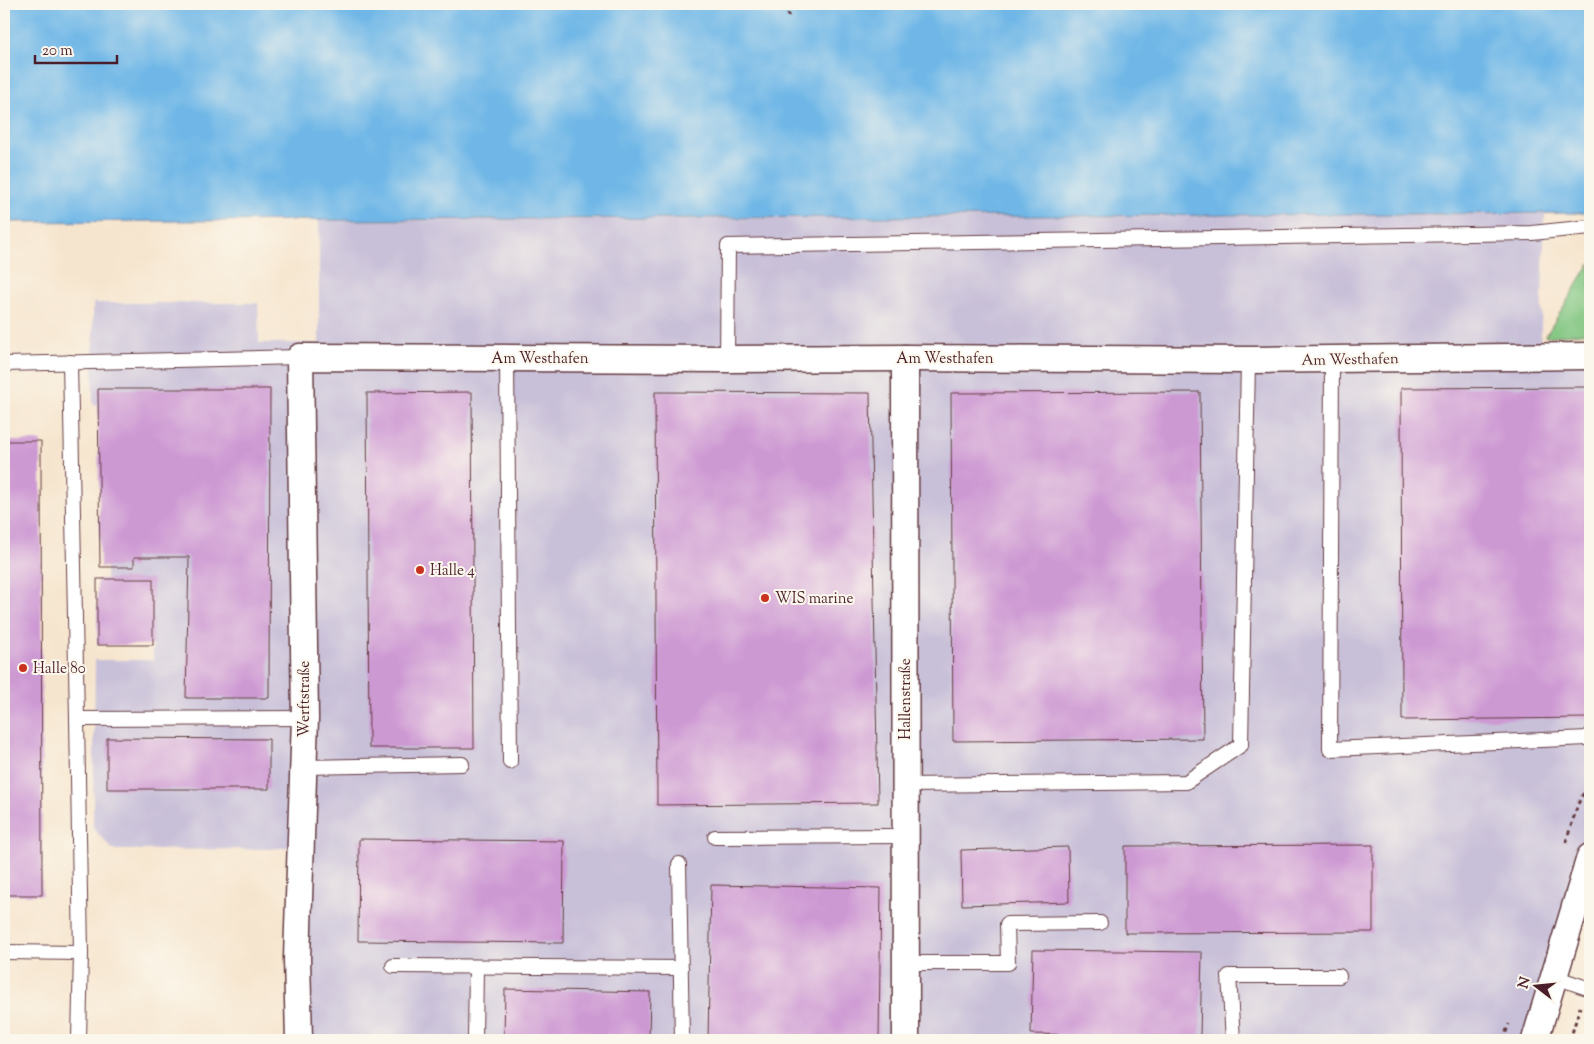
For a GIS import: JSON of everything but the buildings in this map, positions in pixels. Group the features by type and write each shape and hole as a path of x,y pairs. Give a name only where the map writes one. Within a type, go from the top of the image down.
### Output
{"street":[{"name":"Am Westhafen","path":"300,357 1332,360 1590,356"},
{"name":"Werftstraße","path":"299,1040 297,958 305,718 300,357"},
{"name":"Hallenstraße","path":"905,358 906,1040"},
{"path":"1535,1040 1590,857"}],"lane":[{"path":"727,359 728,246 1522,233 1590,227"},
{"path":"4,364 300,357"},
{"path":"508,358 510,762"},
{"path":"905,785 1186,782 1241,745 1248,360"},
{"path":"1332,360 1330,749 1588,738 1590,735"},
{"path":"70,362 81,953 79,1040"},
{"path":"77,719 305,718"},
{"path":"304,767 462,764"},
{"path":"715,836 905,836"},
{"path":"679,864 682,1040"},
{"path":"905,963 1008,963 1007,924 1100,923"},
{"path":"4,952 81,953"},
{"path":"393,966 681,968"},
{"path":"475,1040 476,967"},
{"path":"1233,1040 1229,976 1339,976"},
{"path":"1555,978 1590,989"}],"path":[{"path":"788,4 788,17"}],"shaded area":[{"path":"1545,214 1540,357 1590,356 1590,857 1535,1040 299,1040 301,846 269,849 113,850 93,828 95,660 153,660 153,580 106,579 106,567 100,567 98,405 93,404 93,303 258,303 259,343 319,343 319,221"}],"green space":[{"path":"1590,263 1590,332 1545,337"}],"water":[{"path":"4,4 1590,4 1590,213 4,222"}],"place":[{"name":"Halle 4","path":"420,570"},
{"name":"WIS marine","path":"765,598"},
{"name":"Halle 80","path":"23,668"}]}
